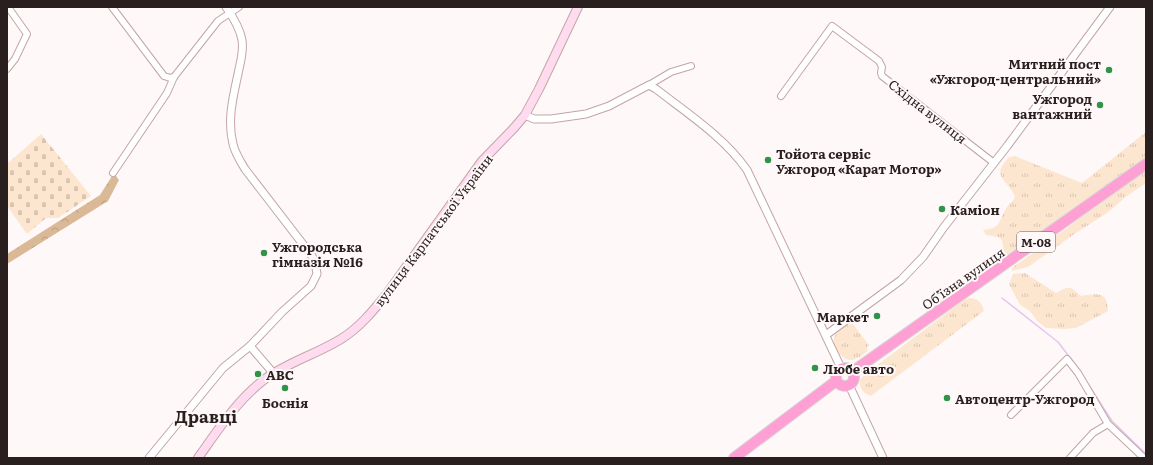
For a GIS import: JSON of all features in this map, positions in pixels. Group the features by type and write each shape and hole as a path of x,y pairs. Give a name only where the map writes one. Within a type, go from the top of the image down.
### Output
{"highway":[{"name":"Обʼїзна вулиця","path":"852,372 1146,164"},
{"path":"841,368 848,368 852,372 854,378 852,383 849,385 840,386 836,381 836,372 841,368"},
{"path":"734,458 836,381"}],"main road":[{"name":"вулиця Карпатської України","path":"198,458 240,402 256,387 274,374 340,339 371,313 399,278 482,161 514,128 526,112 578,7"}],"street":[{"path":"7,69 16,58 27,34 8,7"},
{"path":"112,7 164,76 170,78 174,77"},
{"path":"113,173 167,93 174,77 228,9 239,7"},
{"path":"826,335 901,280 923,257 1110,7"},
{"path":"149,458 223,368 250,346 282,312 311,286 315,280 317,269 315,262 300,240 245,169 233,145 230,133 231,107 242,50 240,32 228,9"},
{"name":"Східна вулиця","path":"781,96 832,26 879,61 882,67 882,76 994,163"},
{"path":"526,112 534,119 551,119 586,114 609,106 671,72 691,66"},
{"path":"649,85 718,139 740,159 753,181 841,368"},
{"path":"250,346 274,374"},
{"path":"1011,415 1067,359 1078,373 1108,424 1144,458"},
{"path":"849,385 883,458"},
{"path":"1070,458 1093,433 1108,424"}],"green space":[{"path":"1146,132 1146,158 1007,255 1004,254 1002,240 998,237 986,235 983,230 994,227 999,223 1007,207 1015,197 1002,178 1001,174 1003,164 1009,157 1015,156 1082,183"},
{"path":"41,134 91,196 58,218 46,218 27,234 7,206 7,164"},
{"path":"1146,170 1146,183 1127,196 1107,213 1028,267 1012,271 1012,268"},
{"path":"112,176 116,176 119,180 108,201 7,264 7,254 100,195"},
{"path":"1025,273 1056,293 1070,288 1081,296 1096,294 1103,296 1106,300 1108,311 1076,328 1046,328 1037,321 1030,311 1020,305 1009,284 1013,274"},
{"path":"969,298 975,299 979,302 984,311 871,396 862,390 860,380 864,375 964,300"},
{"path":"852,323 869,345 867,348 868,351 858,358 851,360 840,354 835,346 834,338 837,332"}],"waterway":[{"path":"1002,298 1058,342 1077,367"},
{"path":"1088,384 1112,421 1146,454"}],"place":[{"name":"Митний пост «Ужгород-центральний»","path":"1109,70"},
{"name":"Ужгород вантажний","path":"1100,105"},
{"name":"Тойота сервіс Ужгород «Карат Мотор»","path":"768,160"},
{"name":"Каміон","path":"942,209"},
{"name":"Ужгородська гімназія №16","path":"264,253"},
{"name":"Маркет","path":"877,316"},
{"name":"Любе авто","path":"815,368"},
{"name":"ABC","path":"258,374"},
{"name":"Боснія","path":"285,388"},
{"name":"Автоцентр-Ужгород","path":"947,398"}],"district":[{"name":"Дравці","path":"206,415"}]}
